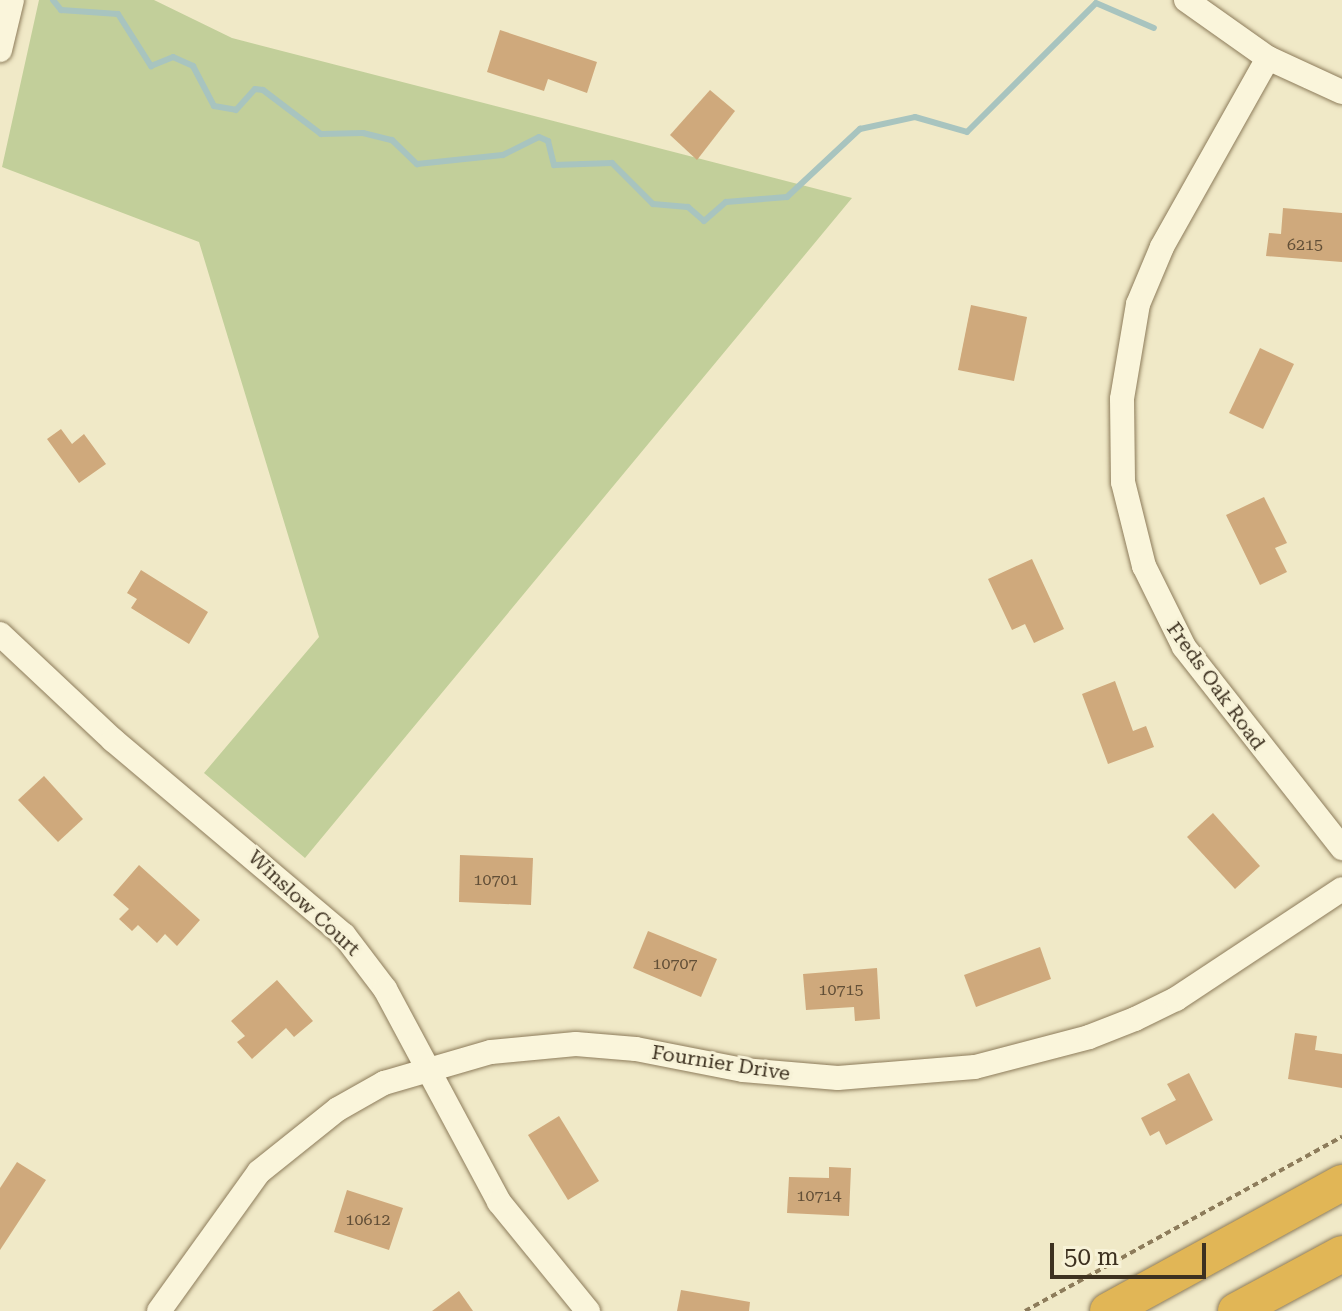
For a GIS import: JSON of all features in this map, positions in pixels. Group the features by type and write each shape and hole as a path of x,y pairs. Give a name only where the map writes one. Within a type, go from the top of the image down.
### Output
{"highway":[{"path":"1108,1311 1342,1183"},
{"path":"1236,1311 1342,1254"}],"street":[{"path":"0,50 12,0"},
{"path":"1186,0 1268,58 1342,92"},
{"name":"Freds Oak Road","path":"1268,58 1162,247 1138,304 1122,399 1123,482 1144,566 1184,647 1342,848"},
{"name":"Winslow Court","path":"0,634 102,730 344,935 385,989 499,1202 588,1311"},
{"name":"Fournier Drive","path":"159,1311 241,1194 283,1150 384,1083 491,1052 576,1044 636,1049 743,1070 838,1078 975,1067 1074,1042 1135,1019 1176,999 1342,889"}],"path":[{"path":"1025,1311 1342,1137"}],"green space":[{"path":"39,0 154,0 232,38 852,198 305,858 204,773 319,637 199,242 2,167"}],"building":[{"path":"500,30 597,62 587,93 548,79 544,91 487,72"},
{"path":"710,90 735,111 697,160 670,135"},
{"path":"1283,208 1342,213 1342,262 1266,256 1269,233 1281,234"},
{"path":"971,305 1027,317 1014,381 958,370"},
{"path":"1260,348 1294,364 1263,429 1229,413"},
{"path":"61,429 72,444 84,434 106,464 79,483 47,439"},
{"path":"1264,497 1287,543 1275,548 1287,572 1260,585 1226,515"},
{"path":"1032,559 1064,629 1034,643 1025,624 1012,630 988,579"},
{"path":"141,570 208,612 189,644 131,608 137,599 127,593"},
{"path":"1115,681 1133,731 1146,726 1154,747 1108,764 1082,694"},
{"path":"44,776 83,819 58,842 18,800"},
{"path":"1213,813 1260,866 1235,889 1187,837"},
{"path":"460,855 533,858 531,905 459,902"},
{"path":"139,865 200,920 177,946 165,934 157,943 138,925 132,931 119,919 129,909 113,895"},
{"path":"648,931 717,959 701,997 633,968"},
{"path":"1040,947 1051,979 976,1007 964,975"},
{"path":"877,968 880,1019 855,1021 854,1007 806,1010 803,974"},
{"path":"277,980 313,1021 294,1037 286,1028 252,1059 237,1042 245,1036 231,1021"},
{"path":"1295,1033 1317,1036 1315,1050 1342,1054 1342,1088 1288,1079"},
{"path":"1189,1073 1213,1120 1166,1145 1159,1131 1150,1136 1141,1118 1176,1100 1167,1084"},
{"path":"559,1116 599,1181 568,1200 528,1135"},
{"path":"17,1162 46,1180 0,1250 0,1188"},
{"path":"829,1167 851,1168 849,1216 787,1213 789,1177 829,1178"},
{"path":"347,1190 403,1208 389,1250 334,1232"},
{"path":"681,1290 750,1302 749,1311 677,1311"},
{"path":"459,1291 473,1311 432,1311"}],"waterway":[{"path":"53,0 61,10 118,14 151,66 173,57 193,66 214,106 236,110 255,89 263,90 321,134 363,133 392,140 417,164 503,155 539,137 548,141 554,165 612,163 653,204 688,207 704,221 726,202 787,197 860,129 915,117 967,132 1096,3 1154,28"}]}
